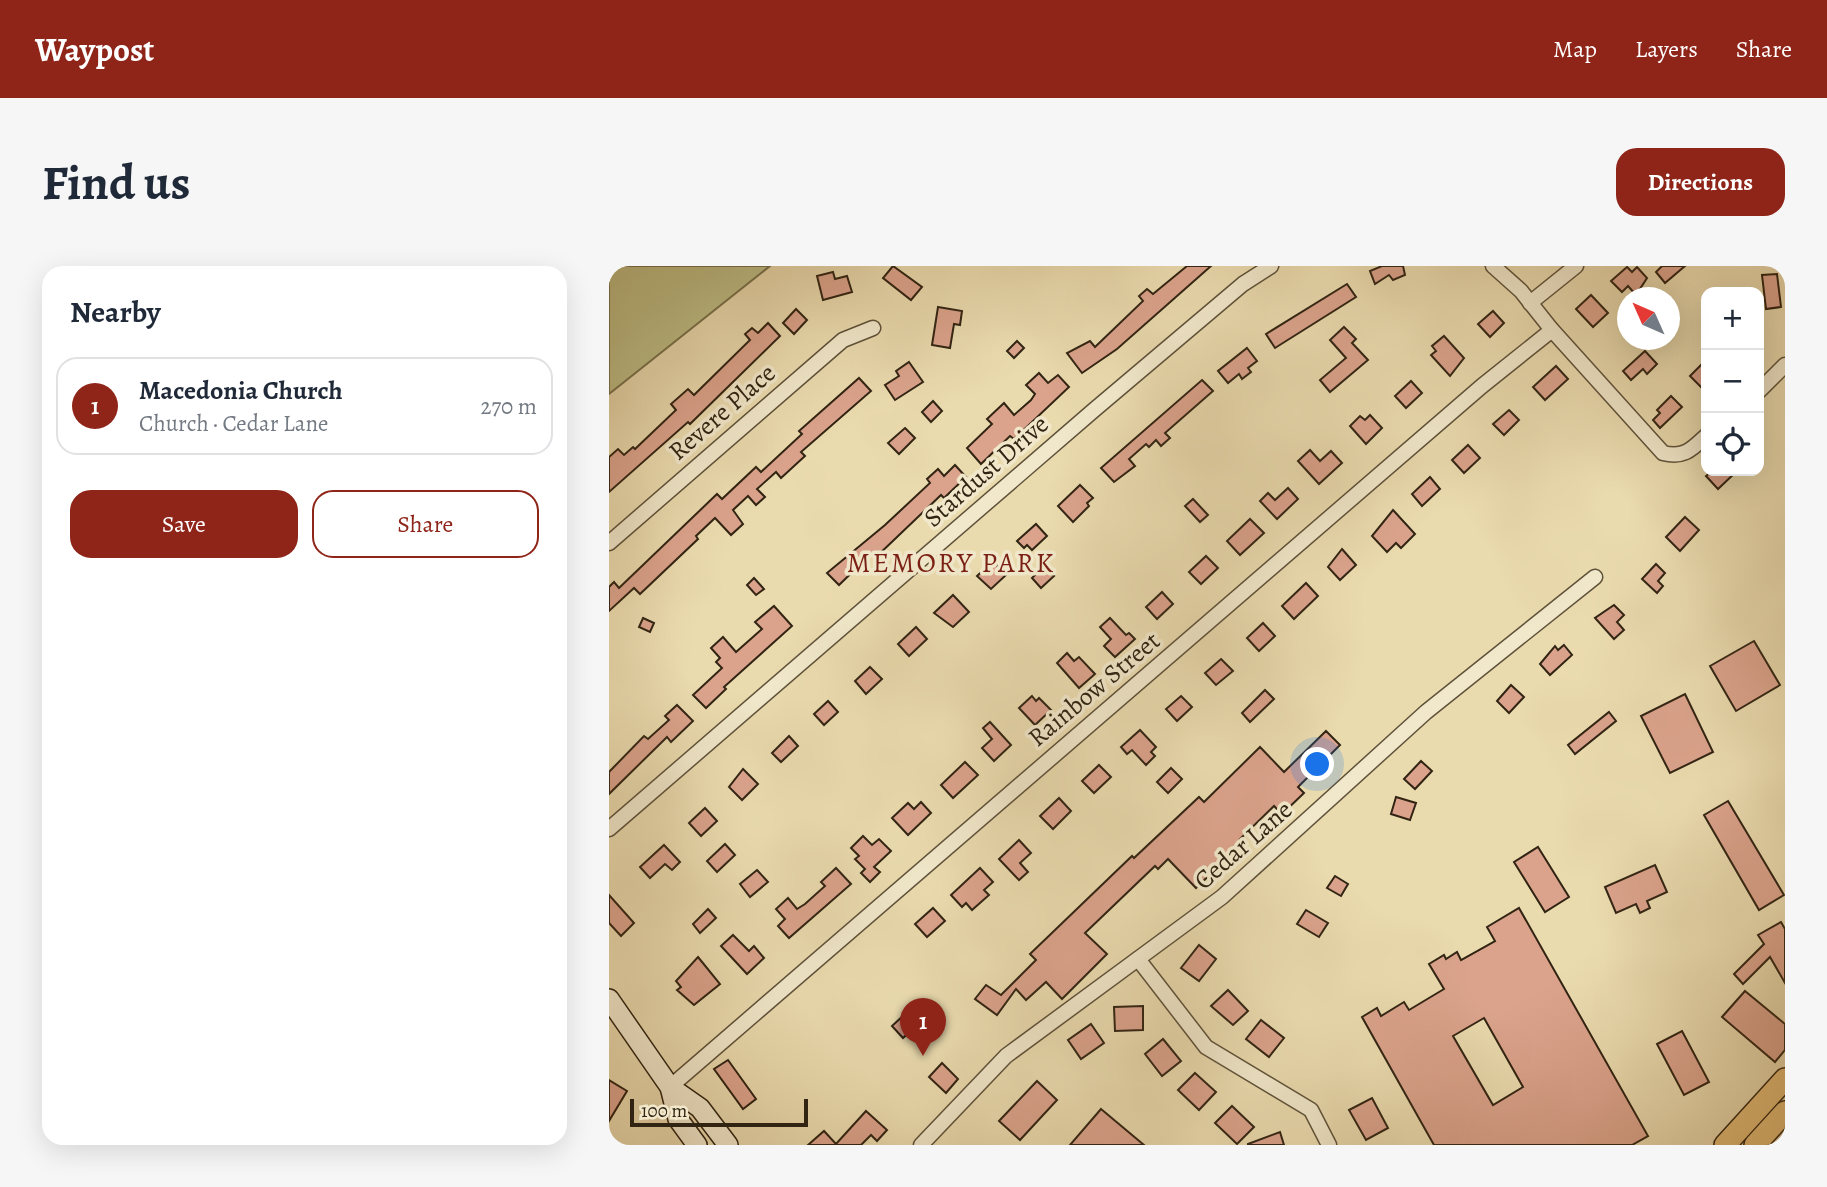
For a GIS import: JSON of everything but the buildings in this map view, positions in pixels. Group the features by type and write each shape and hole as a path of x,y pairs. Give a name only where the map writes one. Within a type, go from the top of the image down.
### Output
{"main road":[{"path":"609,999 670,1087 700,1108 728,1145"},
{"path":"1725,1145 1785,1079"},
{"path":"670,1087 678,1119 697,1145"},
{"path":"1755,1145 1785,1112"}],"street":[{"name":"Stardust Drive","path":"609,829 1105,401 1243,284 1271,266"},
{"path":"1493,266 1530,303 1663,453 1678,456 1689,452 1701,441"},
{"path":"1530,303 1576,266"},
{"name":"Revere Place","path":"609,543 843,340 873,328"},
{"name":"Rainbow Street","path":"670,1087 1482,386 1552,330"},
{"path":"1764,386 1785,365"},
{"name":"Cedar Lane","path":"921,1145 1006,1056 1249,875 1426,712 1595,577"},
{"path":"1137,959 1206,1047 1311,1110 1329,1145"}],"green space":[{"path":"609,266 770,266 609,394"}],"place":[{"name":"Macedonia Church","path":"923,1056"}],"district":[{"name":"MEMORY PARK","path":"951,563"}]}
